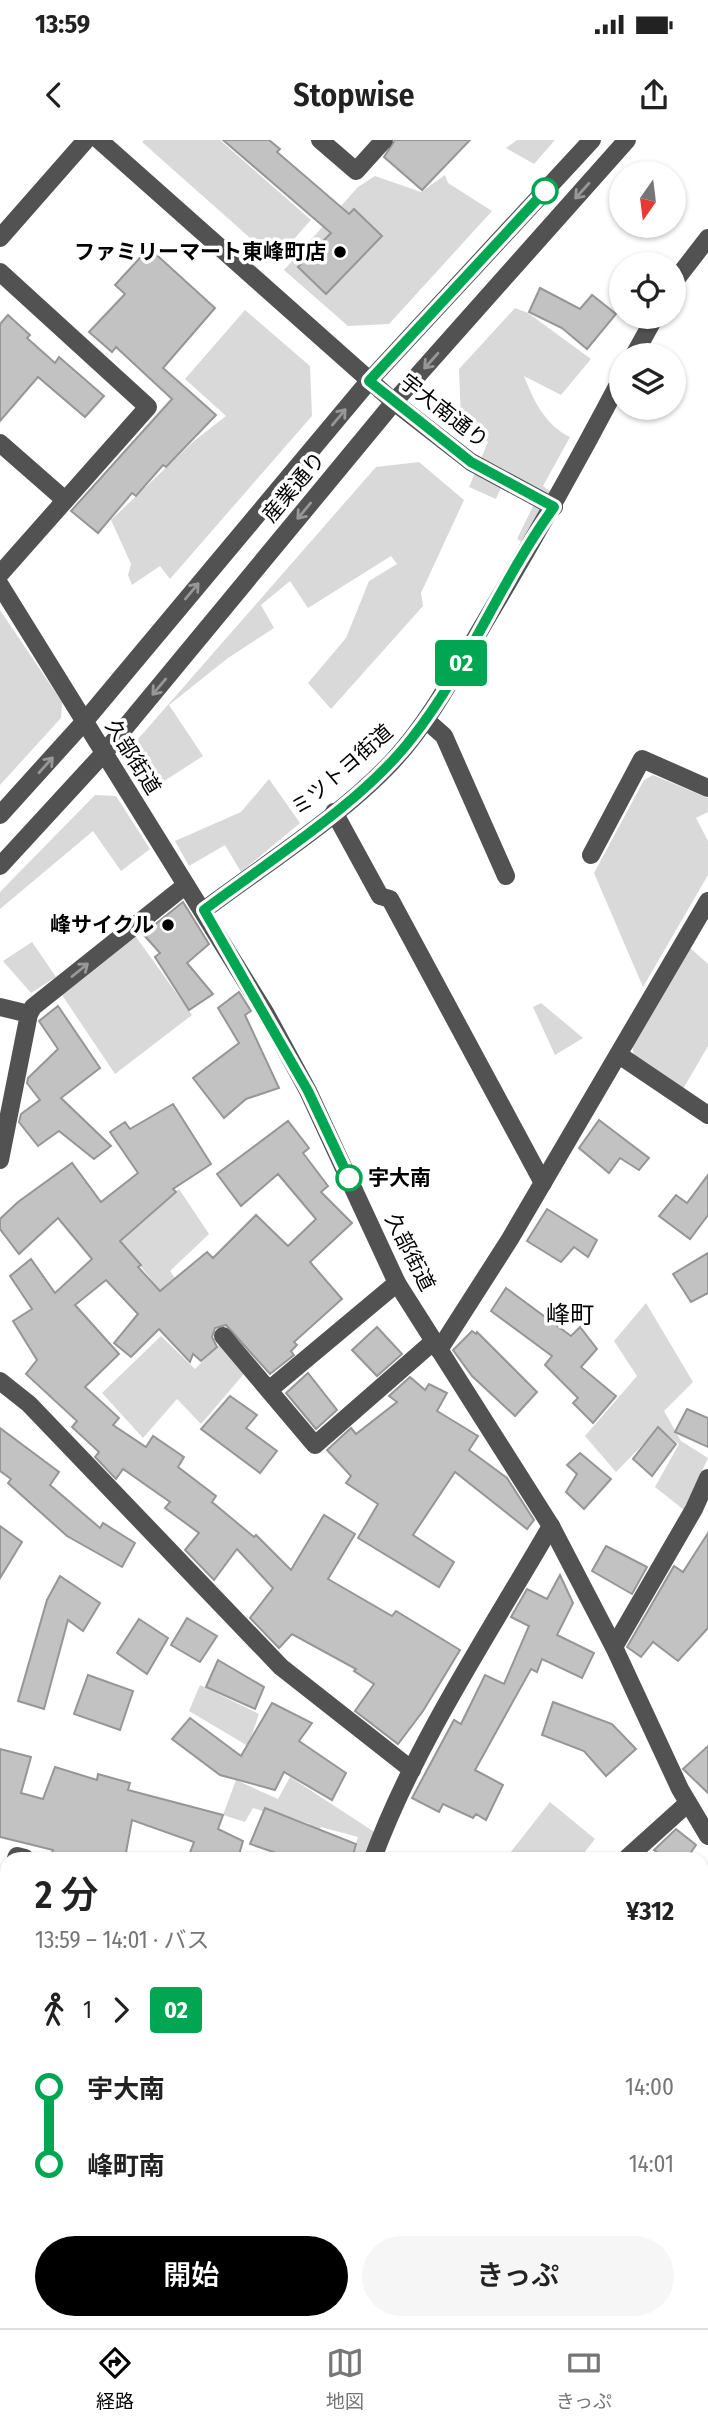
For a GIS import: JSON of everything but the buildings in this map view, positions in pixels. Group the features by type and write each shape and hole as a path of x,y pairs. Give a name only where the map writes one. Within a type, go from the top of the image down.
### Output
{"street":[{"path":"0,238 86,140"},
{"name":"宇大南通り","path":"99,140 394,402 471,462 554,507"},
{"path":"320,140 356,171 384,140"},
{"name":"産業通り","path":"0,816 84,722 369,381 592,140"},
{"name":"産業通り","path":"0,866 104,753 394,402 627,140"},
{"path":"686,266 708,238"},
{"path":"0,272 148,407 0,574"},
{"name":"ミツトヨ街道","path":"204,910 334,812 389,764 426,720 554,507 609,402"},
{"path":"0,443 65,500"},
{"name":"久部街道","path":"0,585 204,910 308,1091 397,1283 551,1526 614,1647 688,1803 708,1836"},
{"path":"426,720 444,736 506,876"},
{"path":"591,855 642,759 708,788"},
{"path":"334,812 380,896 390,899 543,1183"},
{"path":"0,1160 29,1014 33,1007 186,885"},
{"path":"223,1336 315,1445 437,1346 543,1183 708,901"},
{"path":"0,1007 29,1014"},
{"path":"619,1055 708,1115"},
{"path":"269,1390 397,1283"},
{"path":"0,1381 29,1404 281,1668 412,1770"},
{"path":"614,1647 701,1513 708,1478"},
{"path":"375,1852 412,1770 551,1526"},
{"path":"634,1852 688,1803"}],"shaded area":[{"path":"220,140 311,220 275,260 142,142"},
{"path":"517,140 555,140 534,164 506,148"},
{"path":"445,175 448,183 492,211 389,324 348,326 284,270 358,187 375,176 421,192"},
{"path":"515,308 528,313 591,359 561,395 524,376 547,419 570,437 543,486 563,501 536,551 517,539 536,500 506,476 496,499 469,487 488,442 461,420 459,369"},
{"path":"245,310 310,366 312,416 170,579 160,566 132,585 128,575 131,564 111,520 194,441 226,416 185,379"},
{"path":"419,462 464,500 421,593 423,606 331,709 308,683 346,638 369,581 397,564 391,556 308,608 290,581 261,605 274,628 228,658 169,705 203,756 144,794 128,768 131,747 376,467"},
{"path":"0,610 62,702 61,718 0,785"},
{"path":"653,775 708,798 708,812 696,818 708,841 708,875 643,987 594,873 644,780"},
{"path":"269,779 300,823 241,872 225,845 189,866 175,841 241,812"},
{"path":"95,795 116,796 150,849 121,871 93,831 0,909 0,892"},
{"path":"134,934 192,1015 115,1074 60,992"},
{"path":"32,942 56,977 31,993 3,961"},
{"path":"688,946 708,964 708,1046 683,1089 634,1056 632,1045"},
{"path":"541,1003 583,1038 555,1055 533,1007"},
{"path":"179,1189 209,1234 170,1271 193,1303 180,1315 120,1241"},
{"path":"646,1303 693,1382 664,1411 681,1441 708,1458 684,1510 655,1487 679,1444 659,1428 616,1472 585,1436 637,1376 614,1341"},
{"path":"161,1336 195,1369 225,1339 249,1368 201,1424 177,1399 143,1438 102,1393"},
{"path":"200,1685 259,1714 248,1746 189,1711"},
{"path":"290,1777 376,1833 367,1852 353,1852 358,1837 321,1827 310,1852 299,1852 310,1824 265,1808 263,1811 253,1808 245,1822 223,1815 236,1780 278,1799"},
{"path":"550,1802 595,1839 585,1852 511,1852"}],"bus line":[{"name":"02","path":"349,1178 308,1091 204,910 334,812 389,764 410,741 444,693 554,507 521,492 471,462 369,381 545,191"}],"place":[{"name":"ファミリーマート東峰町店","path":"340,252"},
{"name":"峰サイクル","path":"168,925"},
{"name":"宇大南","path":"349,1178"}],"district":[{"name":"峰町","path":"570,1315"}]}
